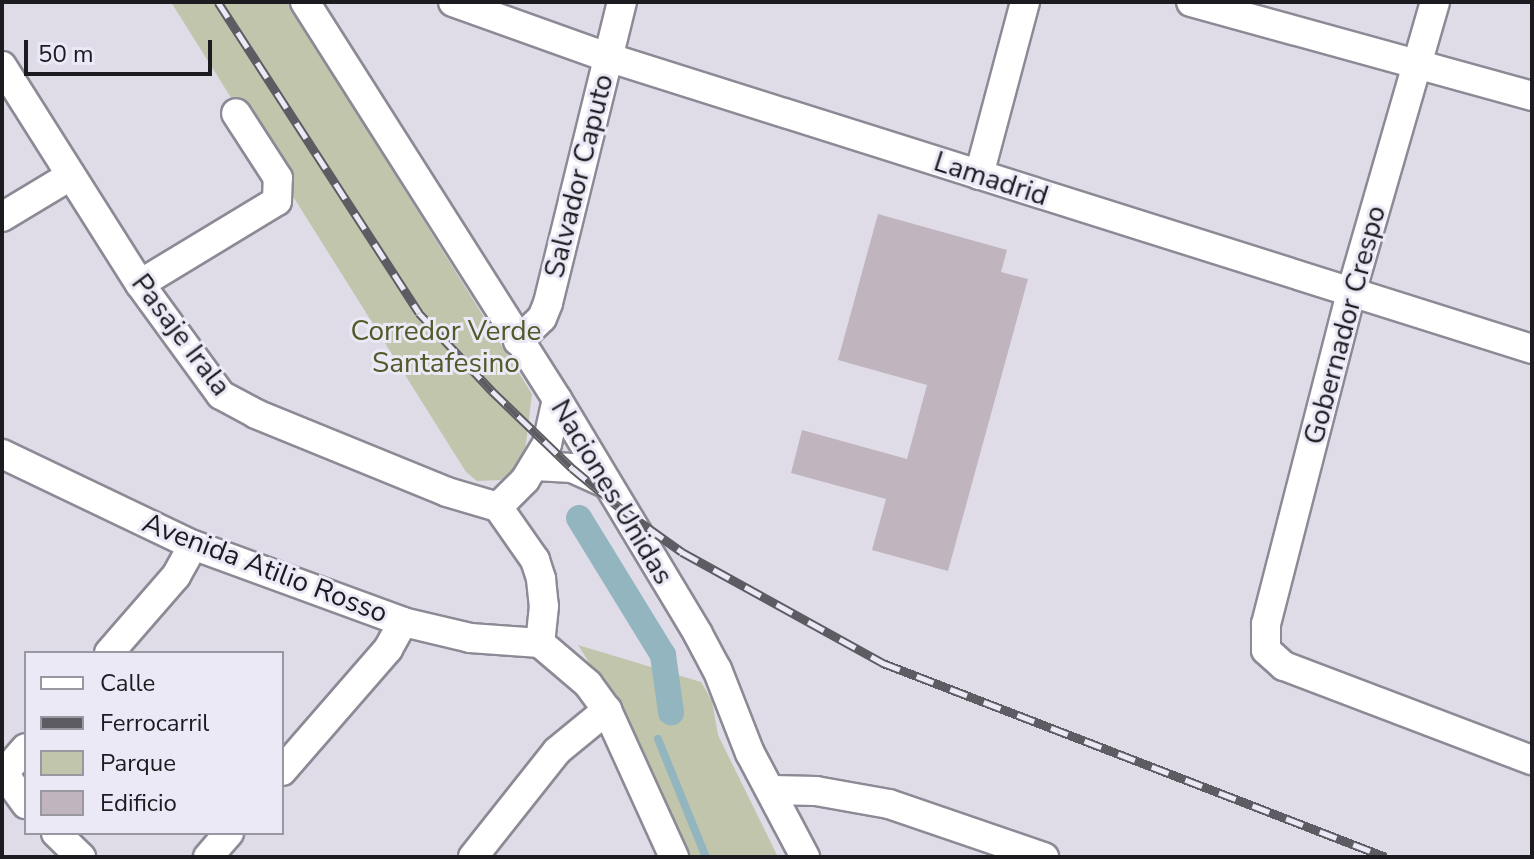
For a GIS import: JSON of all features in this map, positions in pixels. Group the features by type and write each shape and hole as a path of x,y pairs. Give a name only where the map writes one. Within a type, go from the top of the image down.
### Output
{"street":[{"name":"Naciones Unidas","path":"305,2 557,399 698,634 717,669 750,753 805,857"},
{"name":"Lamadrid","path":"453,2 607,57 1532,349"},
{"name":"Salvador Caputo","path":"518,341 542,318 548,303 622,2"},
{"path":"979,175 1025,2"},
{"path":"1191,2 1532,96"},
{"name":"Gobernador Crespo","path":"1435,2 1351,293 1266,624 1266,650 1284,666 1532,760"},
{"name":"Pasaje Irala","path":"2,66 140,284 209,383 234,405 447,492 498,507"},
{"path":"140,284 277,201 278,178 236,113"},
{"path":"2,217 70,176"},
{"path":"557,399 547,444 535,466 498,507 535,560 541,579 544,606 540,643 588,684 607,710 674,857"},
{"name":"Avenida Atilio Rosso","path":"2,454 193,545 403,622 470,638 540,643"},
{"path":"535,466 572,468 605,483"},
{"path":"111,651 176,576 193,545"},
{"path":"284,769 388,649 403,622"},
{"path":"473,857 557,751 607,710"},
{"path":"24,750 3,772 24,801"},
{"path":"772,790 816,791 889,804 1044,857"},
{"path":"58,835 81,857"},
{"path":"208,857 227,835"}],"green space":[{"name":"Corredor Verde Santafesino","path":"171,2 287,2 532,394 524,459 501,480 477,481 466,472"},
{"path":"578,645 701,682 712,701 718,735 778,857 690,857 636,737"}],"building":[{"path":"878,214 1007,250 1001,272 1028,279 948,571 872,550 886,499 791,473 802,430 907,459 927,385 838,360"}],"waterway":[{"path":"579,518 663,655 671,712"},
{"path":"658,739 706,857"}],"railway":[{"path":"218,2 419,313 492,391 572,468 619,507 682,552 883,663 1386,857"}]}
